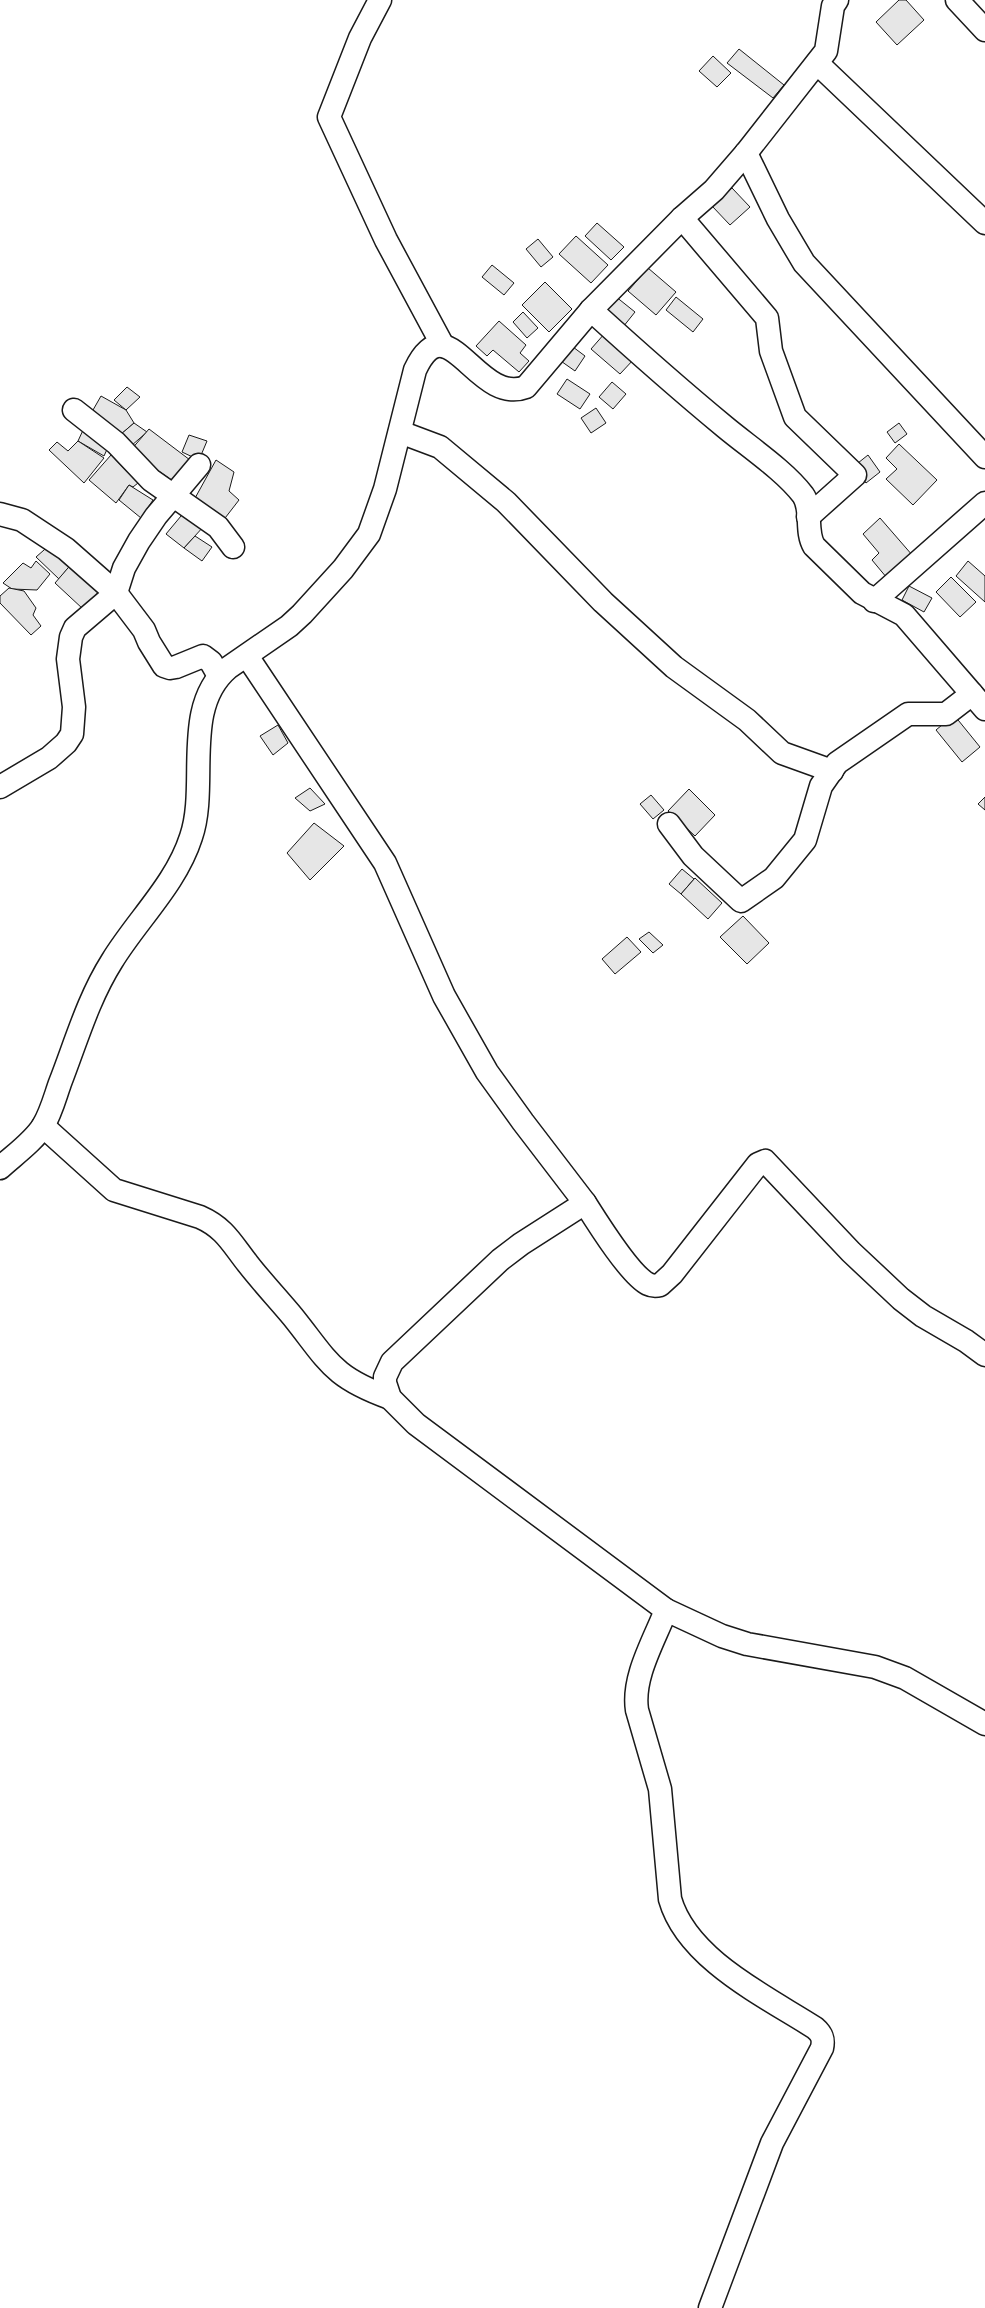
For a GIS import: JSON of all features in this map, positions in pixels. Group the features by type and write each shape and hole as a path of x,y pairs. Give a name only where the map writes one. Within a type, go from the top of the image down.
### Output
{"street":[{"path":"380,0 360,38 329,117 386,240 442,346"},
{"path":"0,1168 28,1143 43,1126 91,1001 103,976 112,960 169,882 191,838 198,810 199,732 211,687 219,676 289,626 316,600 369,534 385,489 415,370 427,349 435,345 458,353 490,383 499,388 516,391 526,388 591,310 682,218 714,190 746,153 828,46 833,6 837,0"},
{"path":"957,0 985,30"},
{"path":"816,63 985,223"},
{"path":"746,153 778,219 804,263 985,457"},
{"path":"682,218 767,318 771,351 795,417 856,475 808,516"},
{"path":"591,310 652,366 777,470 803,496 808,516 810,537 814,546 862,593 874,601 904,615 978,701 946,714 908,714 837,764 821,786 806,840 774,878 741,901 693,856 669,824"},
{"path":"74,410 116,443 151,480 174,494 218,527 233,547"},
{"path":"400,432 440,446 506,502 603,602 674,667 747,720 782,753 832,771"},
{"path":"0,787 49,758 66,743 72,734 74,707 68,659 71,637 75,628 116,593 124,568 139,541 174,494 199,465"},
{"path":"874,601 985,502"},
{"path":"0,514 22,520 66,548 116,593 144,630 148,642 164,666 176,667 203,656 211,662 219,676"},
{"path":"247,656 386,863 407,907 444,996 482,1064 517,1115 585,1203 604,1233 642,1279 651,1286 660,1285 672,1274 758,1164 765,1161 851,1252 902,1299 923,1316 966,1341 985,1355"},
{"path":"43,1126 114,1190 200,1217 223,1230 249,1265 296,1321 320,1356 335,1370 355,1384 390,1398 416,1424 666,1610 722,1636 747,1644 874,1667 905,1678 985,1724"},
{"path":"390,1398 385,1384 385,1377 392,1362 400,1353 452,1307 500,1260 520,1244 585,1203"},
{"path":"666,1610 638,1684 635,1697 660,1789 670,1899 674,1914 692,1940 708,1955 751,1987 815,2028 821,2034 823,2041 822,2048 772,2143 710,2308"}],"building":[{"path":"899,0 906,0 924,20 897,45 876,22"},
{"path":"739,49 784,85 773,98 727,63"},
{"path":"713,56 731,73 717,87 699,71"},
{"path":"732,188 750,207 730,225 712,206"},
{"path":"597,223 624,247 611,260 585,236"},
{"path":"576,236 608,265 591,283 559,254"},
{"path":"538,239 553,257 541,267 526,249"},
{"path":"492,265 514,283 504,295 482,277"},
{"path":"648,268 676,292 656,315 628,291"},
{"path":"545,282 572,309 549,332 522,305"},
{"path":"615,296 635,312 623,327 603,311"},
{"path":"676,297 703,319 693,332 666,310"},
{"path":"523,312 538,328 527,338 513,322"},
{"path":"499,321 526,345 520,353 529,361 519,372 493,350 487,356 476,346"},
{"path":"605,333 634,359 620,374 591,349"},
{"path":"569,344 585,356 575,371 558,359"},
{"path":"567,379 590,394 580,409 557,394"},
{"path":"612,382 626,394 613,409 599,397"},
{"path":"127,387 140,397 126,410 114,400"},
{"path":"101,396 126,410 134,423 120,435 93,410"},
{"path":"596,408 606,423 591,433 581,418"},
{"path":"134,423 147,432 131,446 120,435"},
{"path":"899,423 907,434 895,443 887,432"},
{"path":"84,428 109,445 104,456 78,441"},
{"path":"149,429 190,460 173,481 130,451"},
{"path":"189,435 207,441 199,460 182,452"},
{"path":"78,441 104,458 84,483 49,450 57,442 68,451"},
{"path":"899,444 937,480 913,505 886,479 897,469 886,458"},
{"path":"111,455 138,483 133,487 129,485 116,503 89,480"},
{"path":"868,455 880,472 866,483 853,467"},
{"path":"216,460 234,472 229,491 239,500 222,522 194,500"},
{"path":"129,485 153,500 141,518 119,500"},
{"path":"186,510 204,526 184,548 166,534"},
{"path":"880,518 913,556 887,578 872,560 879,553 863,534"},
{"path":"195,536 212,547 202,561 184,548"},
{"path":"52,543 74,561 59,579 36,557"},
{"path":"36,561 50,574 37,590 12,589 3,583 23,563 31,568"},
{"path":"74,561 104,586 83,609 55,583"},
{"path":"968,561 985,576 985,602 956,576"},
{"path":"951,577 976,602 960,617 936,592"},
{"path":"909,586 932,598 924,612 902,600"},
{"path":"9,588 24,591 36,608 33,615 41,626 31,635 0,603 0,596"},
{"path":"954,715 980,747 962,762 936,730"},
{"path":"278,725 288,743 273,755 260,736"},
{"path":"310,788 325,804 310,811 295,798"},
{"path":"689,789 715,815 695,836 668,811"},
{"path":"651,795 664,810 653,819 640,804"},
{"path":"985,797 985,810 978,804"},
{"path":"314,823 344,846 310,880 287,853"},
{"path":"682,869 694,879 681,894 669,884"},
{"path":"695,878 722,903 708,919 681,894"},
{"path":"743,916 769,943 747,964 720,937"},
{"path":"649,932 663,945 653,953 639,939"},
{"path":"627,937 641,952 615,974 602,959"}]}
